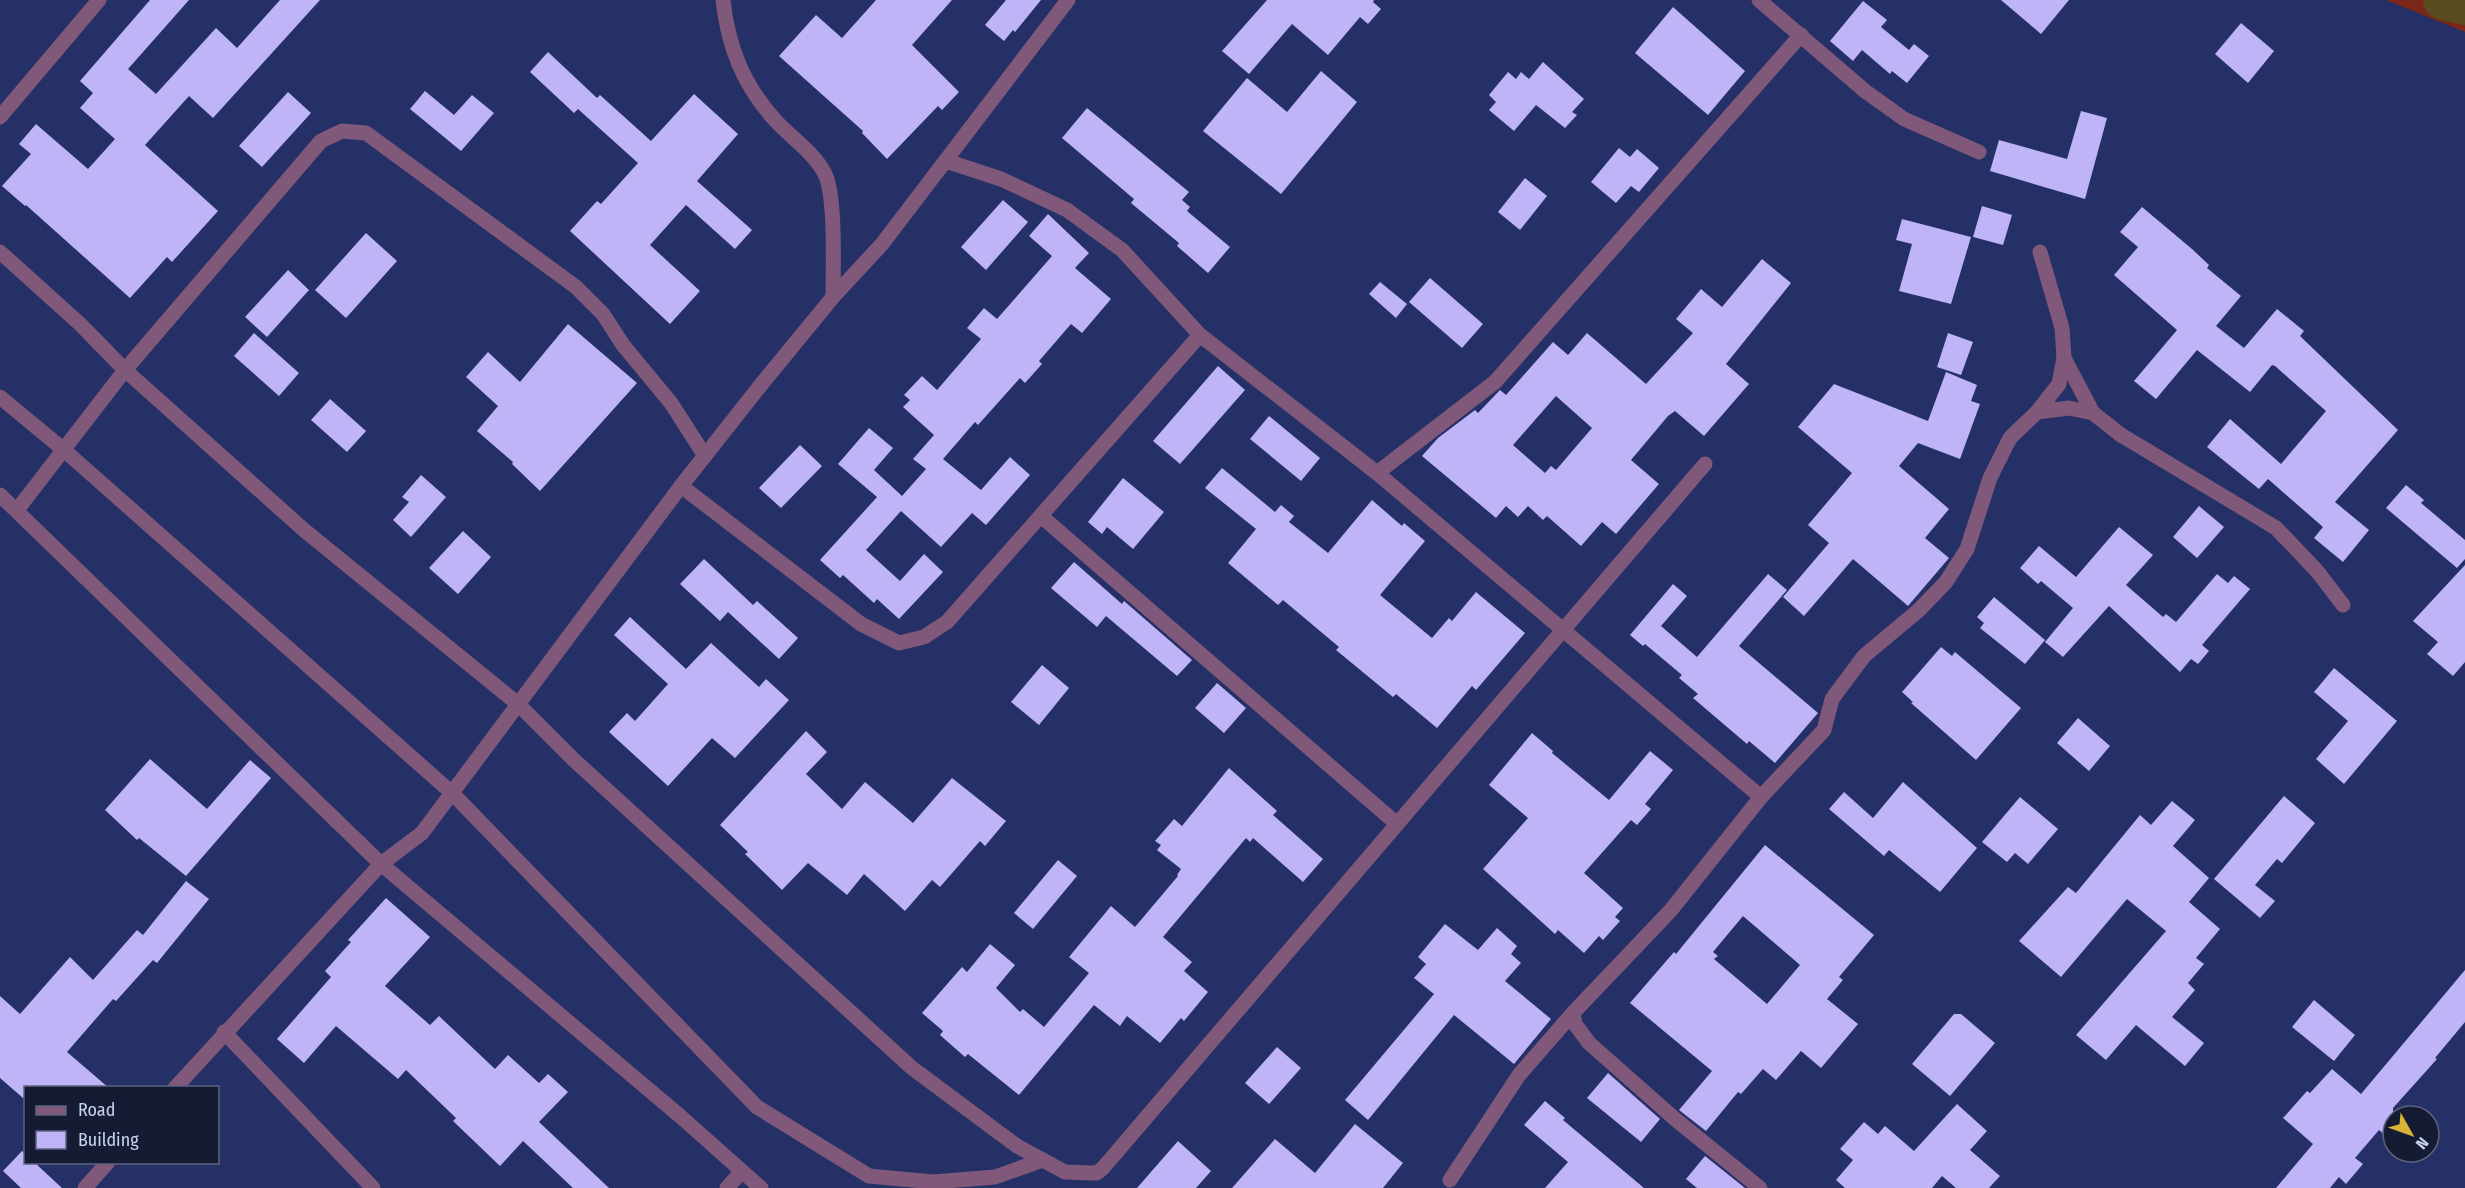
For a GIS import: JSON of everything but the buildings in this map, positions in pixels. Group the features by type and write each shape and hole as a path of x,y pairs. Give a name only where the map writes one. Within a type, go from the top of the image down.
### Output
{"street":[{"path":"0,117 99,0"},
{"path":"723,0 726,27 741,72 774,120 807,150 825,174 830,194 833,297"},
{"path":"177,1086 381,864 422,833 681,486 833,297 882,244 1068,0"},
{"path":"1760,0 1864,92 1904,119 1979,152"},
{"path":"1377,473 1496,382 1801,35"},
{"path":"17,510 125,370 321,141 342,131 366,133 576,287 603,314 623,345 671,403 705,456"},
{"path":"946,161 1001,179 1068,210 1122,250 1200,335 1377,473 1761,797"},
{"path":"0,252 80,324 125,370 303,530 519,704 574,760 912,1068 1017,1146 1065,1172 1097,1173 1103,1168 1706,464"},
{"path":"1450,1180 1519,1075 1671,910 1761,797 1824,730 1832,699 1864,656 1919,610 1946,582 1967,549 1990,478 2010,438 2037,412 2058,384 2064,358 2062,328 2040,252"},
{"path":"681,486 861,624 899,643 924,637 947,622 1200,335"},
{"path":"2064,358 2093,413 2121,435 2276,528 2317,571 2343,605"},
{"path":"0,397 64,450 452,793 757,1107 869,1176 933,1182 995,1177 1043,1160"},
{"path":"2037,412 2069,408 2093,413"},
{"path":"0,495 381,864 680,1116 761,1188"},
{"path":"1041,516 1398,824"},
{"path":"1574,1013 1575,1024 1589,1043 1675,1119 1760,1188"},
{"path":"224,1032 373,1188"},
{"path":"85,1188 106,1164"},
{"path":"727,1188 741,1172"}],"shaded area":[{"path":"2386,0 2465,0 2465,32"}],"waterway":[{"path":"2443,0 2465,5"}]}
